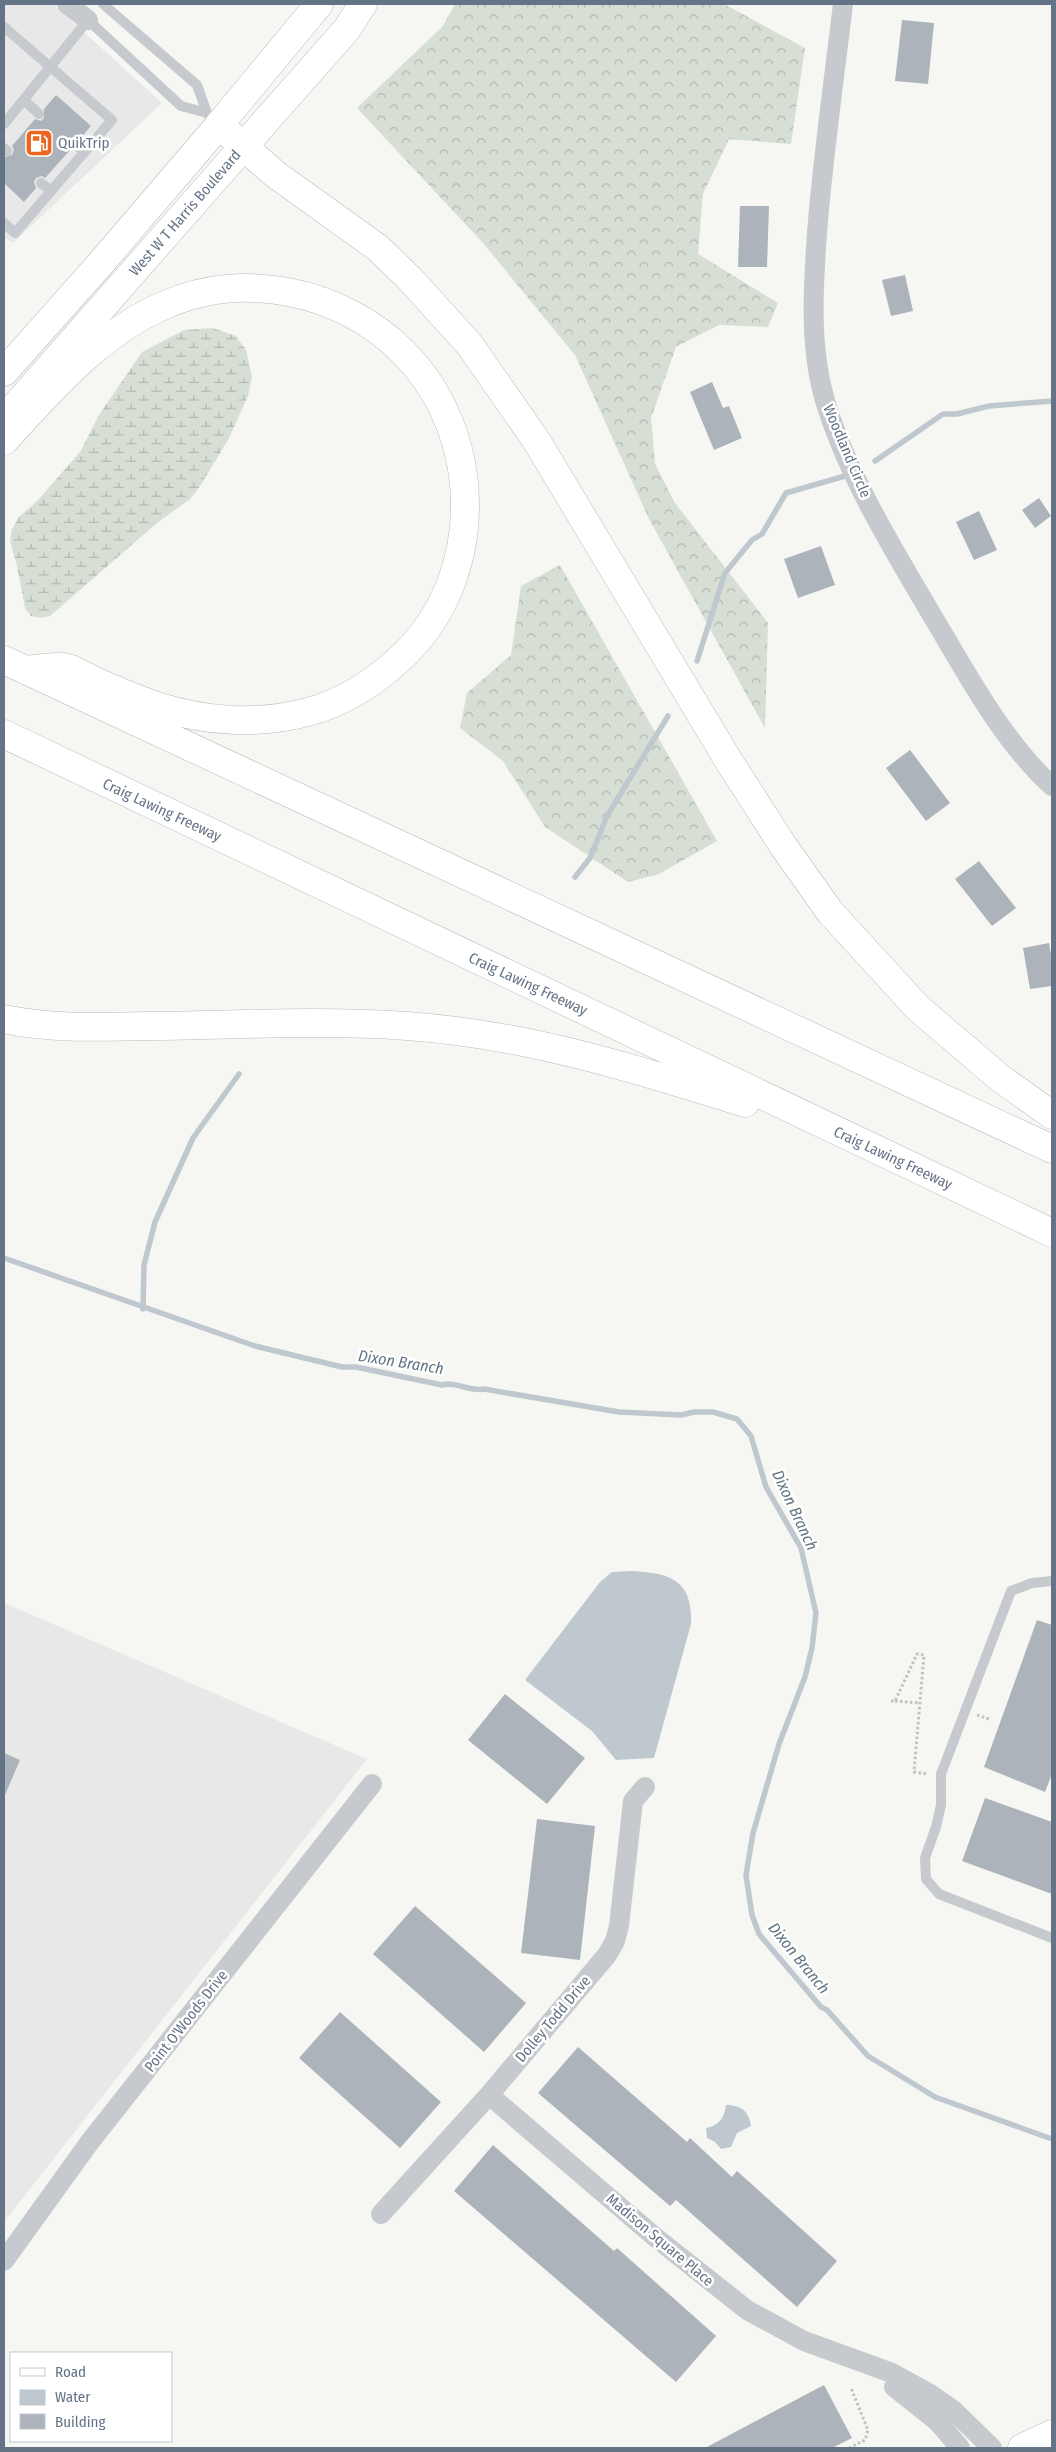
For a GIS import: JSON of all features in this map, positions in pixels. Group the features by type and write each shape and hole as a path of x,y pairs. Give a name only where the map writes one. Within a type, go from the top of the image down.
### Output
{"main road":[{"name":"West W T Harris Boulevard","path":"4,372 213,119 319,4"},
{"name":"West W T Harris Boulevard","path":"4,419 347,29 363,4"},
{"path":"213,119 275,174 378,248 409,278 469,344 536,440 730,763 784,847 830,912 918,1008 1000,1078 1052,1115"},
{"path":"4,442 70,371 119,332 147,314 189,296 214,290 257,288 282,290 304,295 339,308 374,328 402,351 424,377 440,403 452,430 460,456 465,490 466,521 461,552 451,586 434,618 416,643 391,668 363,690 334,704 307,713 239,721 201,716 158,706 66,667 14,665"},
{"path":"14,665 1052,1149"},
{"name":"Craig Lawing Freeway","path":"4,734 1052,1233"},
{"path":"4,1019 83,1027 338,1024 406,1026 470,1032 586,1054 842,1134"},
{"path":"1022,2448 1052,2434"}],"street":[{"path":"67,4 88,20"},
{"name":"Woodland Circle","path":"844,4 820,194 815,268 816,348 826,405 836,434 867,500 952,649 1021,754 1052,786"},
{"name":"Point O'Woods Drive","path":"4,2261 95,2136 372,1784"},
{"name":"Dolley Todd Drive","path":"381,2214 489,2095 601,1962 615,1942 619,1926 633,1801 645,1787"},
{"name":"Madison Square Place","path":"489,2095 655,2237 747,2310 804,2341 892,2373 930,2394 959,2416 992,2448"},
{"name":"Madison Square Place","path":"848,2358 919,2404 938,2422 960,2448"}],"lane":[{"path":"103,4 198,85 213,119"},
{"path":"4,124 88,20 181,106 213,119"},
{"path":"4,27 112,120 15,233 4,223"},
{"path":"24,100 40,114"},
{"path":"75,144 84,152"},
{"path":"41,183 51,191"},
{"path":"1052,1580 1032,1583 1011,1591 941,1774 941,1805 926,1858 926,1879 939,1894 1052,1938"}],"path":[{"path":"920,1702 893,1701 917,1654 924,1655 920,1702 914,1772 931,1774"},
{"path":"849,2448 865,2440 868,2430 850,2388"}],"shaded area":[{"path":"4,4 53,4 162,103 13,243 4,237"},
{"path":"4,1603 367,1759 4,2222"}],"green space":[{"path":"455,4 724,4 805,48 791,144 729,139 703,194 698,254 778,303 768,327 719,325 676,347 651,418 655,464 675,503 768,623 765,728 649,519 575,355 483,243 357,108 443,26"},
{"path":"213,328 236,336 246,350 252,377 248,396 228,440 199,488 190,499 157,523 50,616 40,618 31,616 25,608 10,541 12,529 19,517 38,500 80,452 99,415 142,352 184,330"},
{"path":"560,565 717,841 659,874 628,882 545,827 503,761 460,728 467,693 511,655 521,586"}],"water":[{"path":"631,1571 657,1574 676,1581 688,1597 691,1609 691,1624 654,1758 616,1760 592,1731 525,1680 600,1582 612,1572"},
{"path":"726,2105 736,2106 743,2110 748,2116 751,2126 737,2133 731,2147 721,2149 715,2142 707,2138 706,2128 715,2125 721,2120"}],"building":[{"path":"902,20 934,23 928,84 895,81"},
{"path":"56,95 91,126 80,139 73,137 70,140 68,146 71,149 45,178 42,176 36,178 34,182 36,188 24,202 4,183 4,157 12,155 14,150 12,146 35,119 41,121 44,118 44,109"},
{"path":"740,206 769,206 767,267 738,267"},
{"path":"905,275 913,311 891,316 882,280"},
{"path":"712,382 723,408 729,406 742,438 714,450 690,392"},
{"path":"1039,498 1051,516 1035,528 1022,510"},
{"path":"979,511 997,550 974,560 956,522"},
{"path":"821,546 835,585 798,598 784,559"},
{"path":"910,750 950,803 926,821 886,768"},
{"path":"979,861 1016,908 992,926 955,879"},
{"path":"1049,943 1052,960 1052,986 1030,989 1023,948"},
{"path":"1037,1620 1052,1625 1052,1774 1045,1792 984,1767"},
{"path":"505,1694 585,1758 547,1804 468,1740"},
{"path":"4,1753 20,1760 4,1797"},
{"path":"985,1798 1052,1822 1052,1894 962,1861"},
{"path":"537,1819 595,1826 580,1960 521,1953"},
{"path":"415,1906 526,2003 484,2052 373,1954"},
{"path":"340,2012 441,2102 400,2148 299,2058"},
{"path":"578,2047 687,2142 690,2138 732,2177 737,2171 837,2261 797,2307 676,2200 670,2206 538,2093"},
{"path":"493,2145 614,2251 617,2248 716,2336 676,2382 454,2191"},
{"path":"824,2385 852,2438 832,2448 705,2448"}],"waterway":[{"path":"875,461 943,414 957,414 989,406 1052,401"},
{"path":"697,661 725,573 752,540 762,534 786,493 845,476"},
{"path":"575,877 590,858 607,816 668,716"},
{"path":"143,1309 144,1265 155,1222 193,1138 239,1074"},
{"name":"Dixon Branch","path":"4,1258 255,1346 342,1367 356,1367 442,1385 452,1384 478,1390 484,1389 619,1412 681,1415 694,1412 713,1412 737,1419 751,1436 766,1487 801,1548 816,1613 812,1648 805,1677 779,1744 753,1833 746,1875 752,1915 759,1934 821,2007 827,2010 868,2056 935,2097 1052,2139"}],"place":[{"name":"QuikTrip","path":"39,143"}]}
